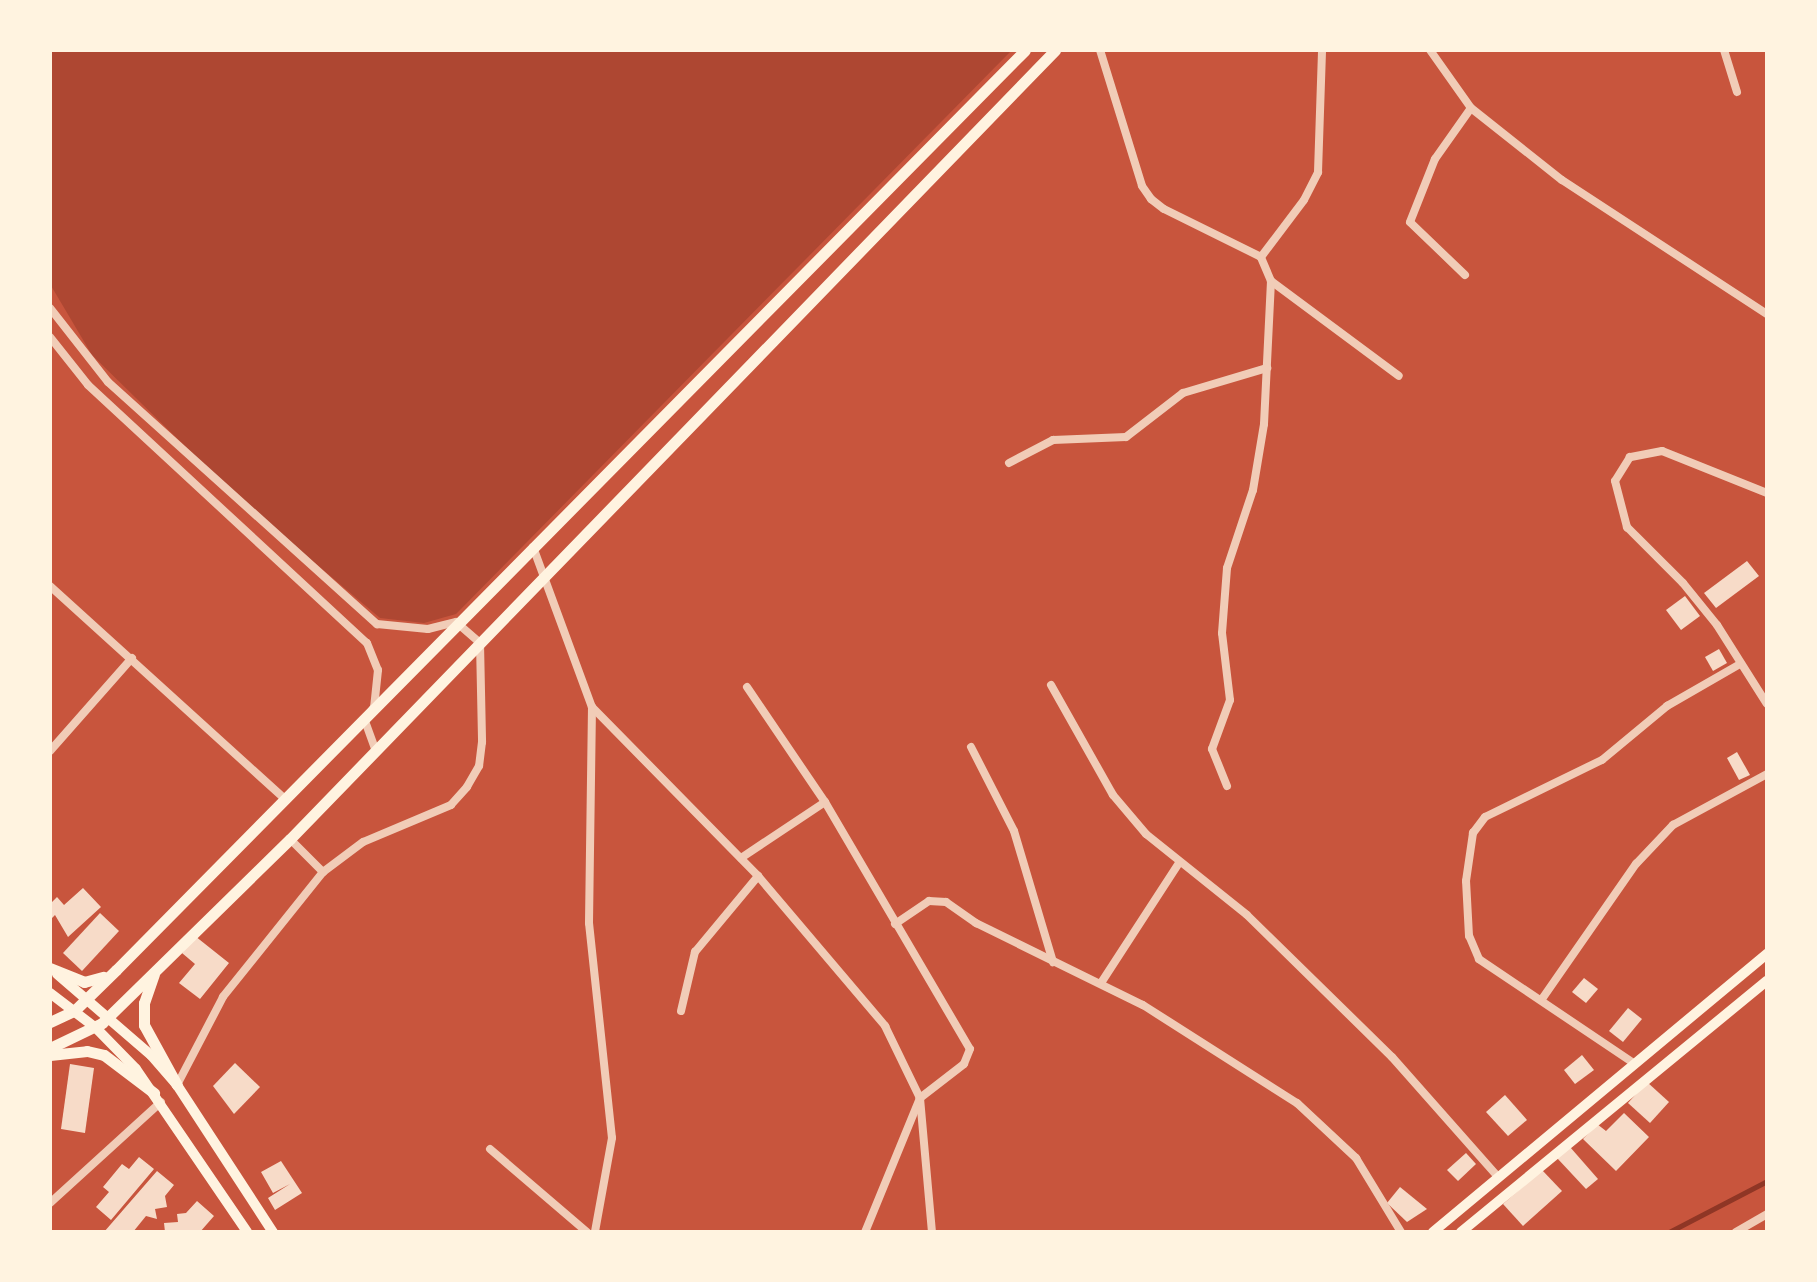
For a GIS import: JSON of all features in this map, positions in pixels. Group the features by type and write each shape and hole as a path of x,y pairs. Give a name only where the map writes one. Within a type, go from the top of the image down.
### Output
{"main road":[{"path":"50,1022 79,1014 116,970 1025,50"},
{"path":"50,1051 96,1028 290,839 543,583 1056,50"},
{"path":"1433,1232 1448,1228 1498,1178 1767,954"},
{"path":"50,968 84,982 116,970"},
{"path":"50,968 92,1001 176,1085"},
{"path":"154,971 144,1002 144,1024 176,1085 272,1232"},
{"path":"1462,1232 1767,981"},
{"path":"50,993 96,1028 158,1098 247,1232"},
{"path":"50,1051 104,1055 158,1098"}],"street":[{"path":"1100,50 1142,186 1164,210 1261,256 1271,281 1267,368 1253,490 1227,568 1222,633 1230,700 1212,749 1227,786"},
{"path":"1261,256 1304,200 1318,172 1322,50"},
{"path":"1430,50 1471,108 1562,180 1767,314"},
{"path":"1724,50 1738,92"},
{"path":"1465,275 1420,236 1410,222 1439,152 1471,108"},
{"path":"1271,281 1399,376"},
{"path":"50,308 88,362 134,408 377,624 405,630 458,623 480,643 482,742 478,766 467,787 450,805 363,842 323,872 223,998 176,1085"},
{"path":"50,337 72,368 124,419 367,643 378,670 374,707 365,721 376,751"},
{"path":"1008,464 1053,440 1126,437 1184,393 1267,368"},
{"path":"124,419 134,408"},
{"path":"1767,492 1662,452 1630,457 1615,482 1627,527 1683,583 1767,704"},
{"path":"227,515 240,503"},
{"path":"533,548 592,707 589,923 612,1138 595,1232"},
{"path":"50,586 286,800"},
{"path":"50,751 132,658"},
{"path":"1635,1064 1479,959 1469,936 1466,880 1473,833 1484,817 1602,760 1666,706 1740,664"},
{"path":"1051,685 1113,795 1146,834 1246,916 1392,1057 1498,1178"},
{"path":"746,687 825,802 970,1049 964,1064 920,1098 865,1232"},
{"path":"592,707 758,876 885,1026 920,1098 932,1232"},
{"path":"972,747 1014,831 1054,963"},
{"path":"1542,1000 1636,864 1673,824 1767,774"},
{"path":"741,858 825,802"},
{"path":"290,839 323,872"},
{"path":"1102,984 1180,863"},
{"path":"681,1011 695,952 758,876"},
{"path":"895,924 929,901 938,900 1054,963 1102,984 1298,1104 1356,1158 1401,1232"},
{"path":"50,1204 158,1098"},
{"path":"490,1149 587,1232"},
{"path":"1736,1232 1767,1214"}],"shaded area":[{"path":"50,50 1012,50 456,614 424,623 380,618 238,498 92,355 50,284"}],"building":[{"path":"1747,561 1759,576 1716,608 1704,593"},
{"path":"1685,596 1700,616 1681,630 1666,610"},
{"path":"1719,649 1727,663 1713,671 1705,657"},
{"path":"1737,752 1750,775 1739,780 1727,758"},
{"path":"83,888 101,907 68,937 55,915 50,920 50,904 57,897 64,905"},
{"path":"100,913 119,931 82,971 63,953"},
{"path":"195,936 229,963 200,999 179,983 195,964 182,953"},
{"path":"1584,978 1598,989 1586,1003 1572,992"},
{"path":"1628,1008 1642,1019 1623,1042 1609,1031"},
{"path":"1582,1055 1594,1070 1575,1084 1564,1070"},
{"path":"235,1063 260,1087 234,1114 213,1086"},
{"path":"70,1064 94,1068 85,1133 61,1129"},
{"path":"1647,1082 1669,1102 1650,1123 1628,1103"},
{"path":"1505,1095 1527,1120 1508,1136 1486,1112"},
{"path":"1624,1113 1649,1137 1616,1171 1583,1139 1597,1124 1606,1131"},
{"path":"1570,1147 1598,1179 1586,1189 1557,1158"},
{"path":"1466,1153 1476,1164 1458,1181 1447,1170"},
{"path":"139,1157 154,1169 111,1220 96,1207 109,1192 103,1187 122,1164 129,1169"},
{"path":"281,1161 302,1193 275,1210 268,1198 290,1184 273,1193 261,1172"},
{"path":"1542,1170 1562,1191 1523,1226 1503,1204"},
{"path":"157,1171 174,1185 165,1196 167,1207 155,1209 157,1219 146,1216 133,1232 104,1232"},
{"path":"1400,1187 1427,1209 1407,1222 1387,1203"},
{"path":"197,1201 214,1216 200,1232 165,1232 164,1223 178,1222 177,1214 186,1213"}],"waterway":[{"path":"1669,1232 1767,1181"}]}
